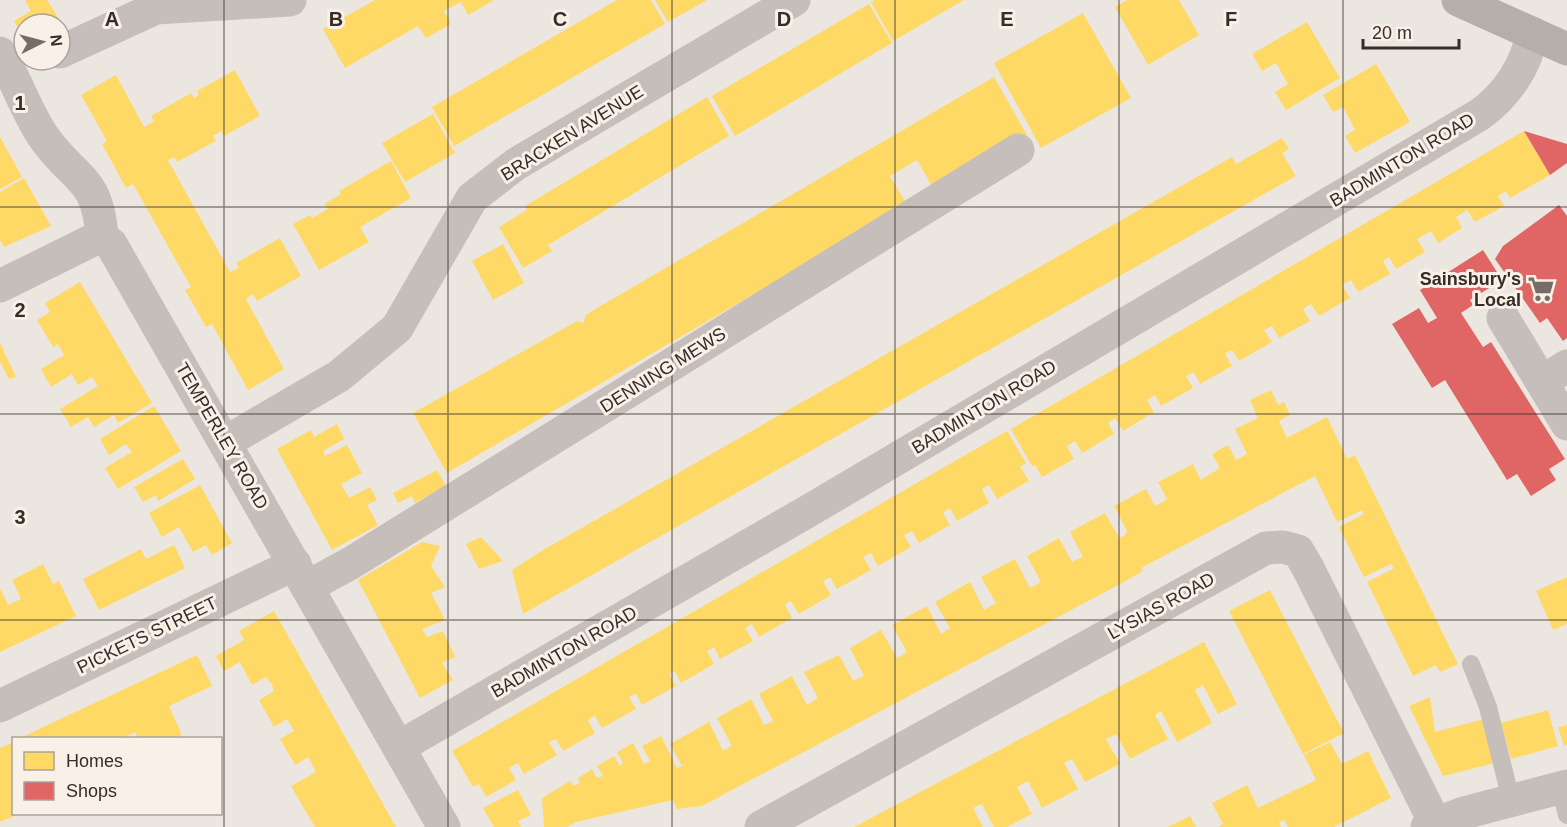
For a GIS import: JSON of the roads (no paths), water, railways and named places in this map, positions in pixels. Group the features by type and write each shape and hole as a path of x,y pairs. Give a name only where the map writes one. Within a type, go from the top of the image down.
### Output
{"main road":[{"path":"1478,4 1567,49"}],"street":[{"path":"72,46 156,8 290,0"},
{"name":"BRACKEN AVENUE","path":"226,442 339,376 397,328 472,198 516,164 794,0"},
{"name":"BADMINTON ROAD","path":"399,747 810,510 1479,115 1502,97 1512,82 1530,45 1532,33"},
{"path":"0,286 97,238 102,238 101,214 94,195 84,178 76,174 44,138 6,63"},
{"name":"DENNING MEWS","path":"301,575 351,563 1018,150"},
{"name":"TEMPERLEY ROAD","path":"102,238 111,244 226,442 444,827"},
{"path":"1503,318 1554,374 1567,424"},
{"name":"LYSIAS ROAD","path":"761,827 1266,548 1283,547 1298,551 1308,568 1431,825"},
{"name":"PICKETS STREET","path":"0,706 301,575"},
{"path":"1431,825 1511,800 1565,796"}],"lane":[{"path":"1471,664 1488,707 1511,800"}],"place":[{"name":"Sainsbury's Local","path":"1541,289"}]}
